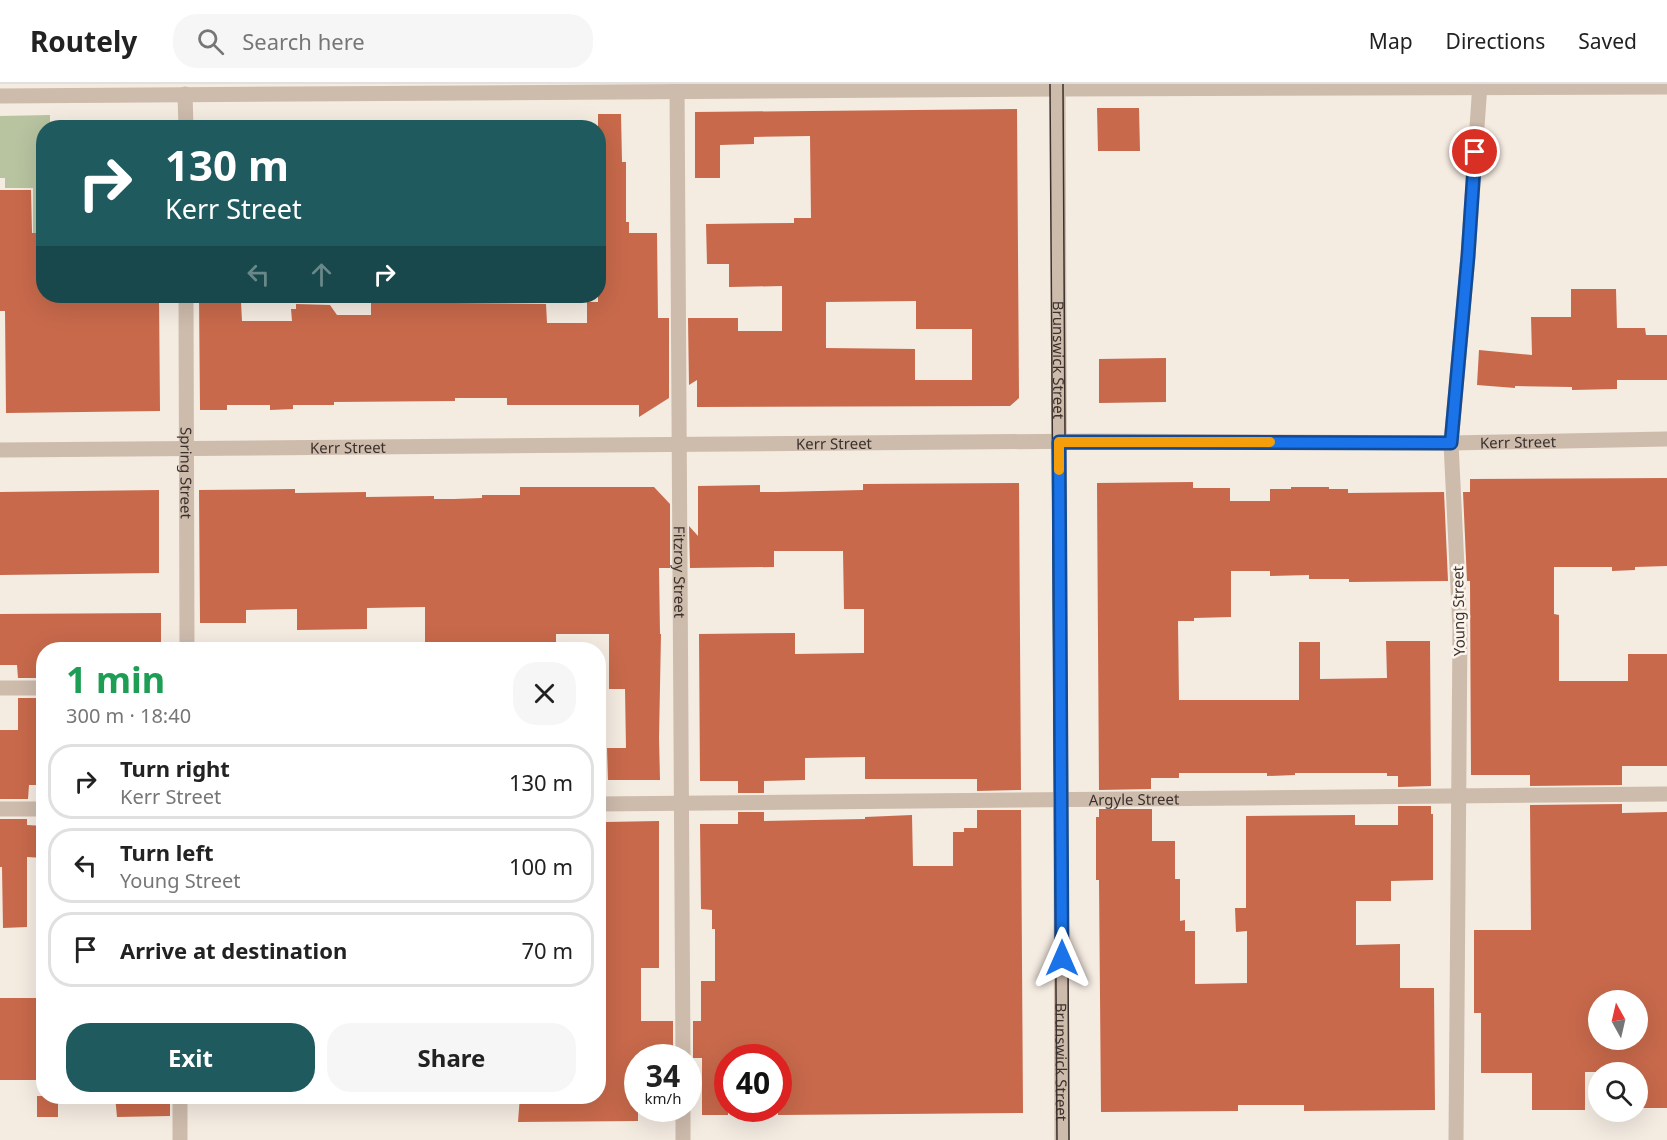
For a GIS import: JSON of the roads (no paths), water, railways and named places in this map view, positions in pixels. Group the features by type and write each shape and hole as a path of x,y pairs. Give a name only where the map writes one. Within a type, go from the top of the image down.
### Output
{"street":[{"name":"Young Street","path":"1456,1140 1460,628 1451,443 1468,256 1480,86"},
{"name":"Brunswick Street","path":"1058,87 1062,1140"},
{"path":"0,96 677,88 1667,87"},
{"name":"Fitzroy Street","path":"677,88 683,1044"},
{"path":"185,94 186,120"},
{"name":"Spring Street","path":"186,303 188,642"},
{"name":"Kerr Street","path":"0,450 1059,442 1451,443 1667,439"},
{"path":"0,688 36,688"},
{"name":"Argyle Street","path":"606,804 1667,794"},
{"path":"0,809 36,809"},
{"path":"180,1104 180,1140"},
{"path":"683,1122 684,1140"}],"tram line":[{"path":"1050,84 1057,1140"},
{"path":"1063,84 1069,1140"}]}
